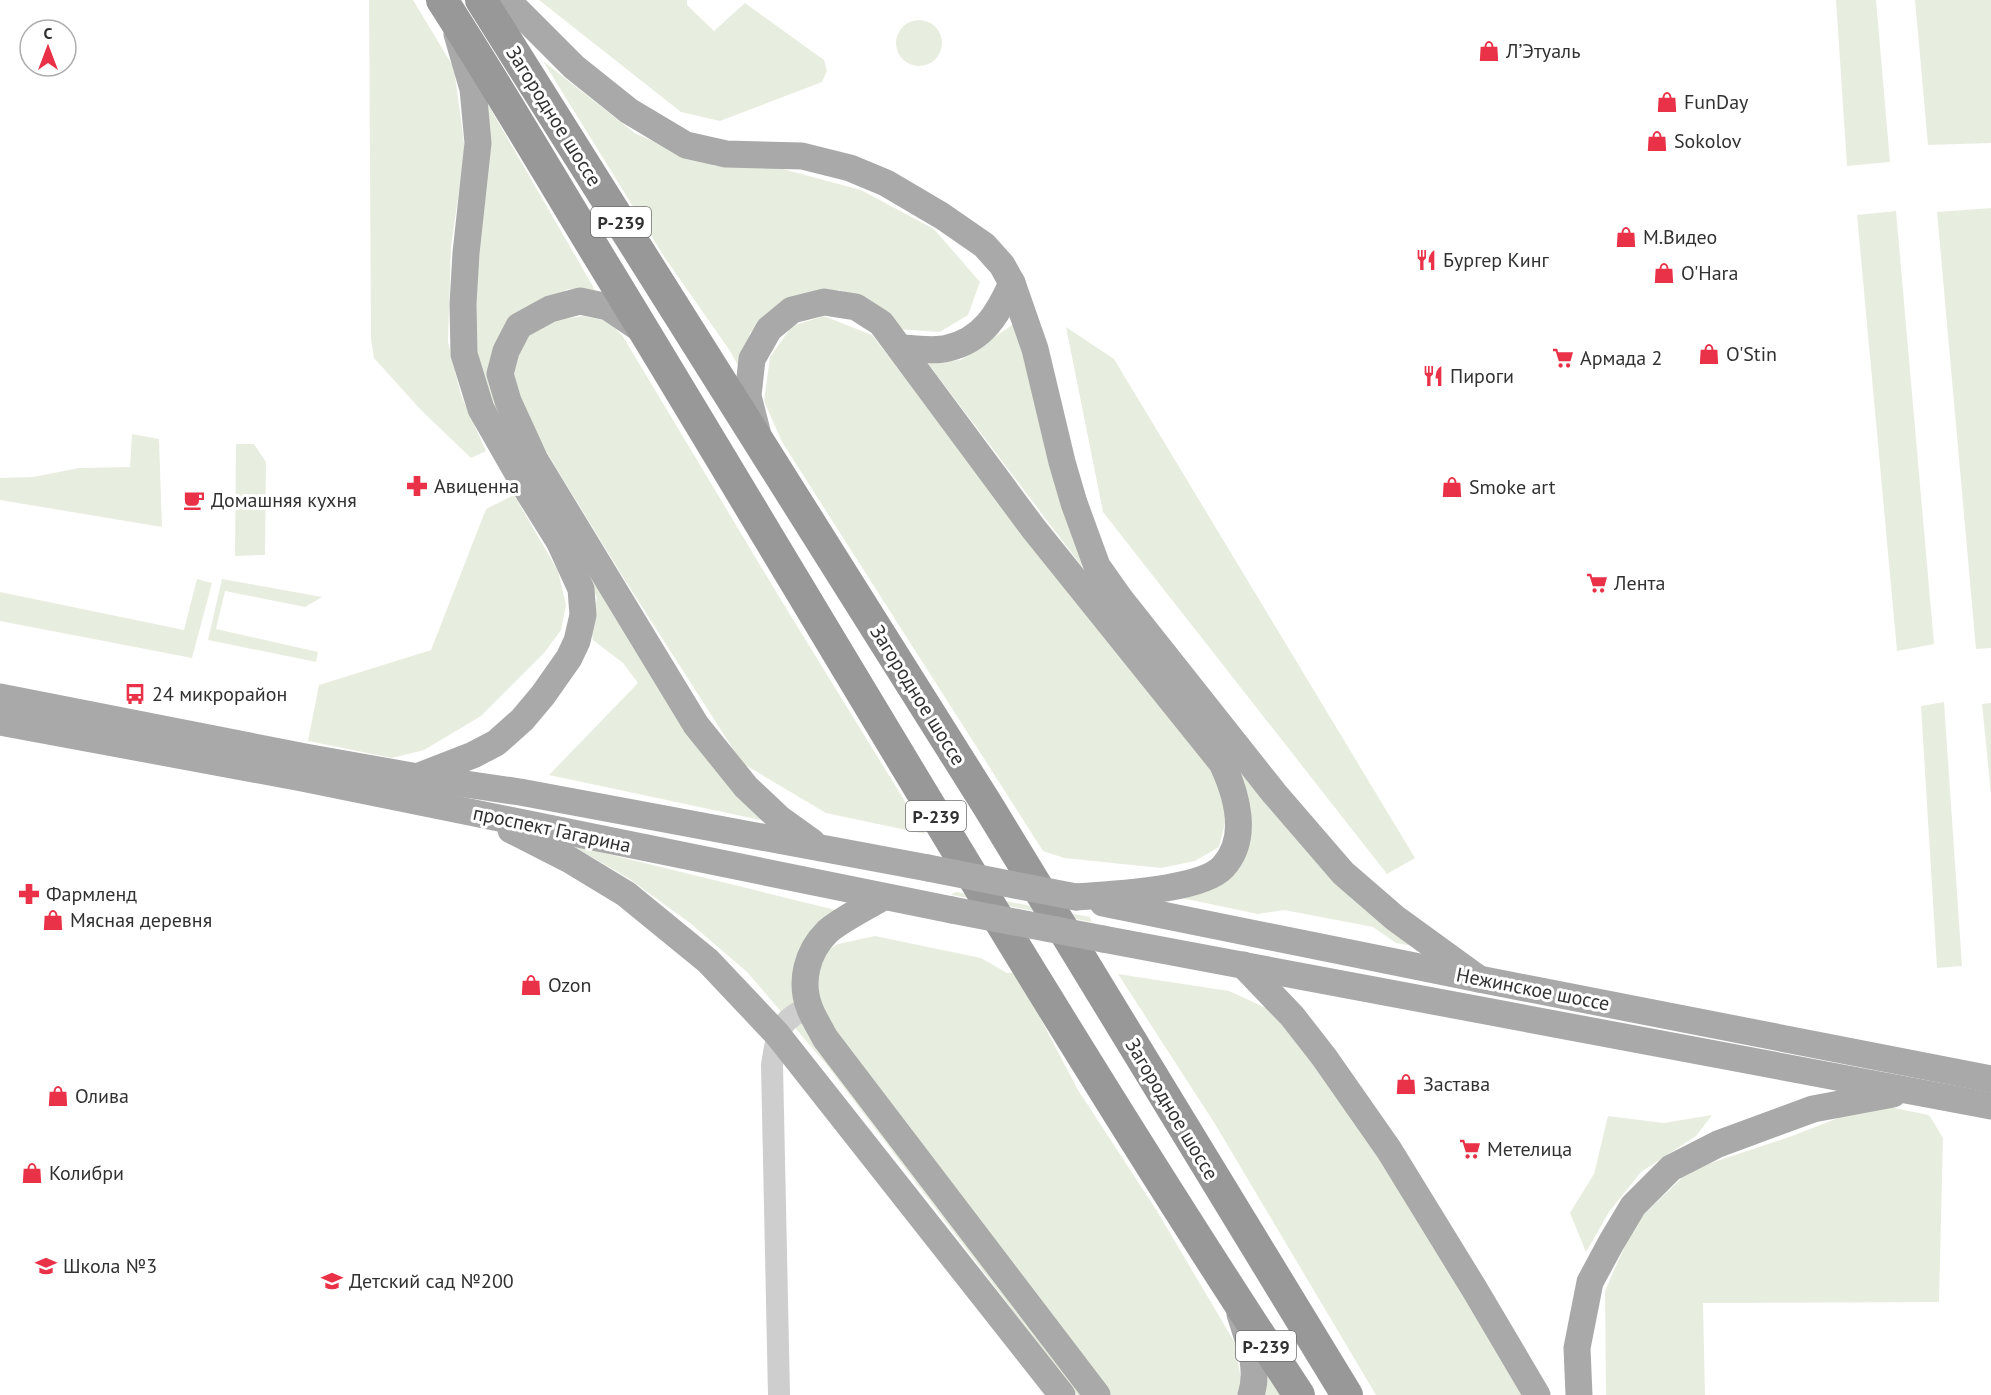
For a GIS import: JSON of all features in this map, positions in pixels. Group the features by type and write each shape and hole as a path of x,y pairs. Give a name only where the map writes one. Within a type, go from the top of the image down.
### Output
{"highway":[{"name":"Загородное шоссе","path":"481,0 988,806 1347,1395"},
{"name":"Загородное шоссе","path":"447,8 1089,1068 1299,1395"}],"main road":[{"path":"507,0 574,68 629,111 686,145 726,154 802,156 850,168 886,183 942,216 984,245 1002,265 1012,283 1035,349 1074,503 1097,566 1121,600 1274,793 1343,873 1395,918 1479,979"},
{"path":"418,777 473,755 496,743 522,720 569,658 577,641 583,615 581,589 559,541 481,409 464,354 463,304 466,253 478,142 473,89 447,8"},
{"path":"900,348 947,348 977,336 999,312 1012,283"},
{"path":"645,332 608,307 580,302 550,309 519,326 506,351 500,374 508,401 535,460 696,725 746,787 780,819 818,847"},
{"path":"761,444 748,396 752,359 769,329 792,310 824,302 856,307 881,323 1033,528 1222,763 1231,782 1239,814 1232,853 1222,868 1202,879 1169,887 1076,897"},
{"name":"проспект Гагарина","path":"0,697 305,757 520,792 1076,897"},
{"name":"проспект Гагарина","path":"0,722 238,766 883,897 1103,939"},
{"path":"481,814 570,860 626,894 708,961 777,1034 1062,1395"},
{"path":"883,897 828,931 813,950 805,969 805,988 809,1007 825,1038 1097,1395"},
{"name":"Нежинское шоссе","path":"1076,897 1479,979 1991,1079"},
{"name":"Нежинское шоссе","path":"1103,939 1991,1106"},
{"path":"1243,965 1292,1016 1376,1131 1537,1395"},
{"path":"1579,1395 1577,1348 1590,1282 1633,1206 1671,1168 1718,1144 1813,1109 1909,1091"},
{"path":"1234,1296 1252,1353 1255,1383 1251,1395"}],"street":[{"path":"779,1395 772,1065 777,1034 792,1014 809,1007"}],"green space":[{"path":"369,0 413,0 454,68 465,150 451,247 448,342 461,395 486,451 471,458 421,410 374,358 371,339"},
{"path":"539,0 687,0 687,5 714,31 745,3 824,60 827,71 822,82 720,121 681,112"},
{"path":"1836,0 1876,0 1890,162 1847,166"},
{"path":"1915,0 1991,0 1991,143 1928,145"},
{"path":"924,20 936,26 941,34 941,52 936,60 928,65 914,66 902,60 897,52 896,38 902,26 910,21"},
{"path":"543,61 636,134 715,166 779,168 861,190 934,229 980,282 968,315 940,332 896,329 863,298 839,290 799,296 773,309 750,333 741,371 730,351 663,255"},
{"path":"486,101 595,290 568,289 514,317 491,375 765,821 549,775 638,683 623,663 593,640 591,629 597,598 583,563 502,434 472,338"},
{"path":"1991,208 1991,648 1976,649 1937,212"},
{"path":"1896,211 1934,644 1897,651 1857,215"},
{"path":"583,316 607,321 622,335 925,834 826,813 742,763 623,577 523,414 511,368 527,337 552,321"},
{"path":"824,316 872,335 1217,778 1227,815 1219,847 1195,861 1161,868 1064,858 1043,851 782,442 764,401 770,357 792,326"},
{"path":"1015,323 1082,552 1420,947 1396,943 1373,927 1284,910 1258,914 1172,896 1251,829 1246,788 1225,752 927,362 961,360"},
{"path":"1066,327 1114,359 1415,858 1387,874 1103,512"},
{"path":"132,434 159,439 162,527 0,500 0,478 33,477 79,468 130,467"},
{"path":"236,444 254,444 266,462 265,555 235,556"},
{"path":"514,495 558,571 566,605 561,630 544,653 481,716 424,750 392,758 308,741 319,685 431,650 486,509"},
{"path":"197,579 212,583 192,658 0,621 0,592 184,630"},
{"path":"222,579 322,597 305,607 225,591 216,629 318,652 316,662 208,640"},
{"path":"1944,702 1962,966 1937,968 1921,706"},
{"path":"1991,703 1991,794 1982,704"},
{"path":"571,845 844,912 795,973 1089,1395 1077,1395 826,1064 747,972 690,923 628,878"},
{"path":"957,892 1090,917 1091,922 952,895"},
{"path":"875,936 981,958 1007,973 1016,972 1078,1090 1157,1211 1235,1343 1242,1386 1237,1395 1110,1395 826,1019 813,985 819,955 838,944"},
{"path":"1118,974 1229,991 1277,1013 1336,1088 1527,1395 1376,1395 1215,1124"},
{"path":"1874,1104 1929,1115 1943,1138 1939,1302 1703,1303 1705,1395 1606,1395 1605,1291 1635,1223 1690,1170 1792,1136"},
{"path":"1712,1115 1696,1136 1641,1172 1609,1212 1586,1252 1570,1213 1594,1174 1608,1116 1664,1123"},
{"path":"1268,1374 1281,1395 1264,1395"}],"place":[{"name":"Л’Этуаль","path":"1489,51"},
{"name":"FunDay","path":"1667,102"},
{"name":"Sokolov","path":"1657,141"},
{"name":"М.Видео","path":"1626,237"},
{"name":"Бургер Кинг","path":"1426,260"},
{"name":"O'Hara","path":"1664,273"},
{"name":"O'Stin","path":"1709,354"},
{"name":"Армада 2","path":"1563,358"},
{"name":"Пироги","path":"1433,376"},
{"name":"Авиценна","path":"417,486"},
{"name":"Smoke art","path":"1452,487"},
{"name":"Домашняя кухня","path":"194,500"},
{"name":"Лента","path":"1597,583"},
{"name":"24 микрорайон","path":"135,694"},
{"name":"Фармленд","path":"29,894"},
{"name":"Мясная деревня","path":"53,920"},
{"name":"Ozon","path":"531,985"},
{"name":"Застава","path":"1406,1084"},
{"name":"Олива","path":"58,1096"},
{"name":"Метелица","path":"1470,1149"},
{"name":"Колибри","path":"32,1173"},
{"name":"Школа №3","path":"46,1266"},
{"name":"Детский сад №200","path":"332,1281"}]}
